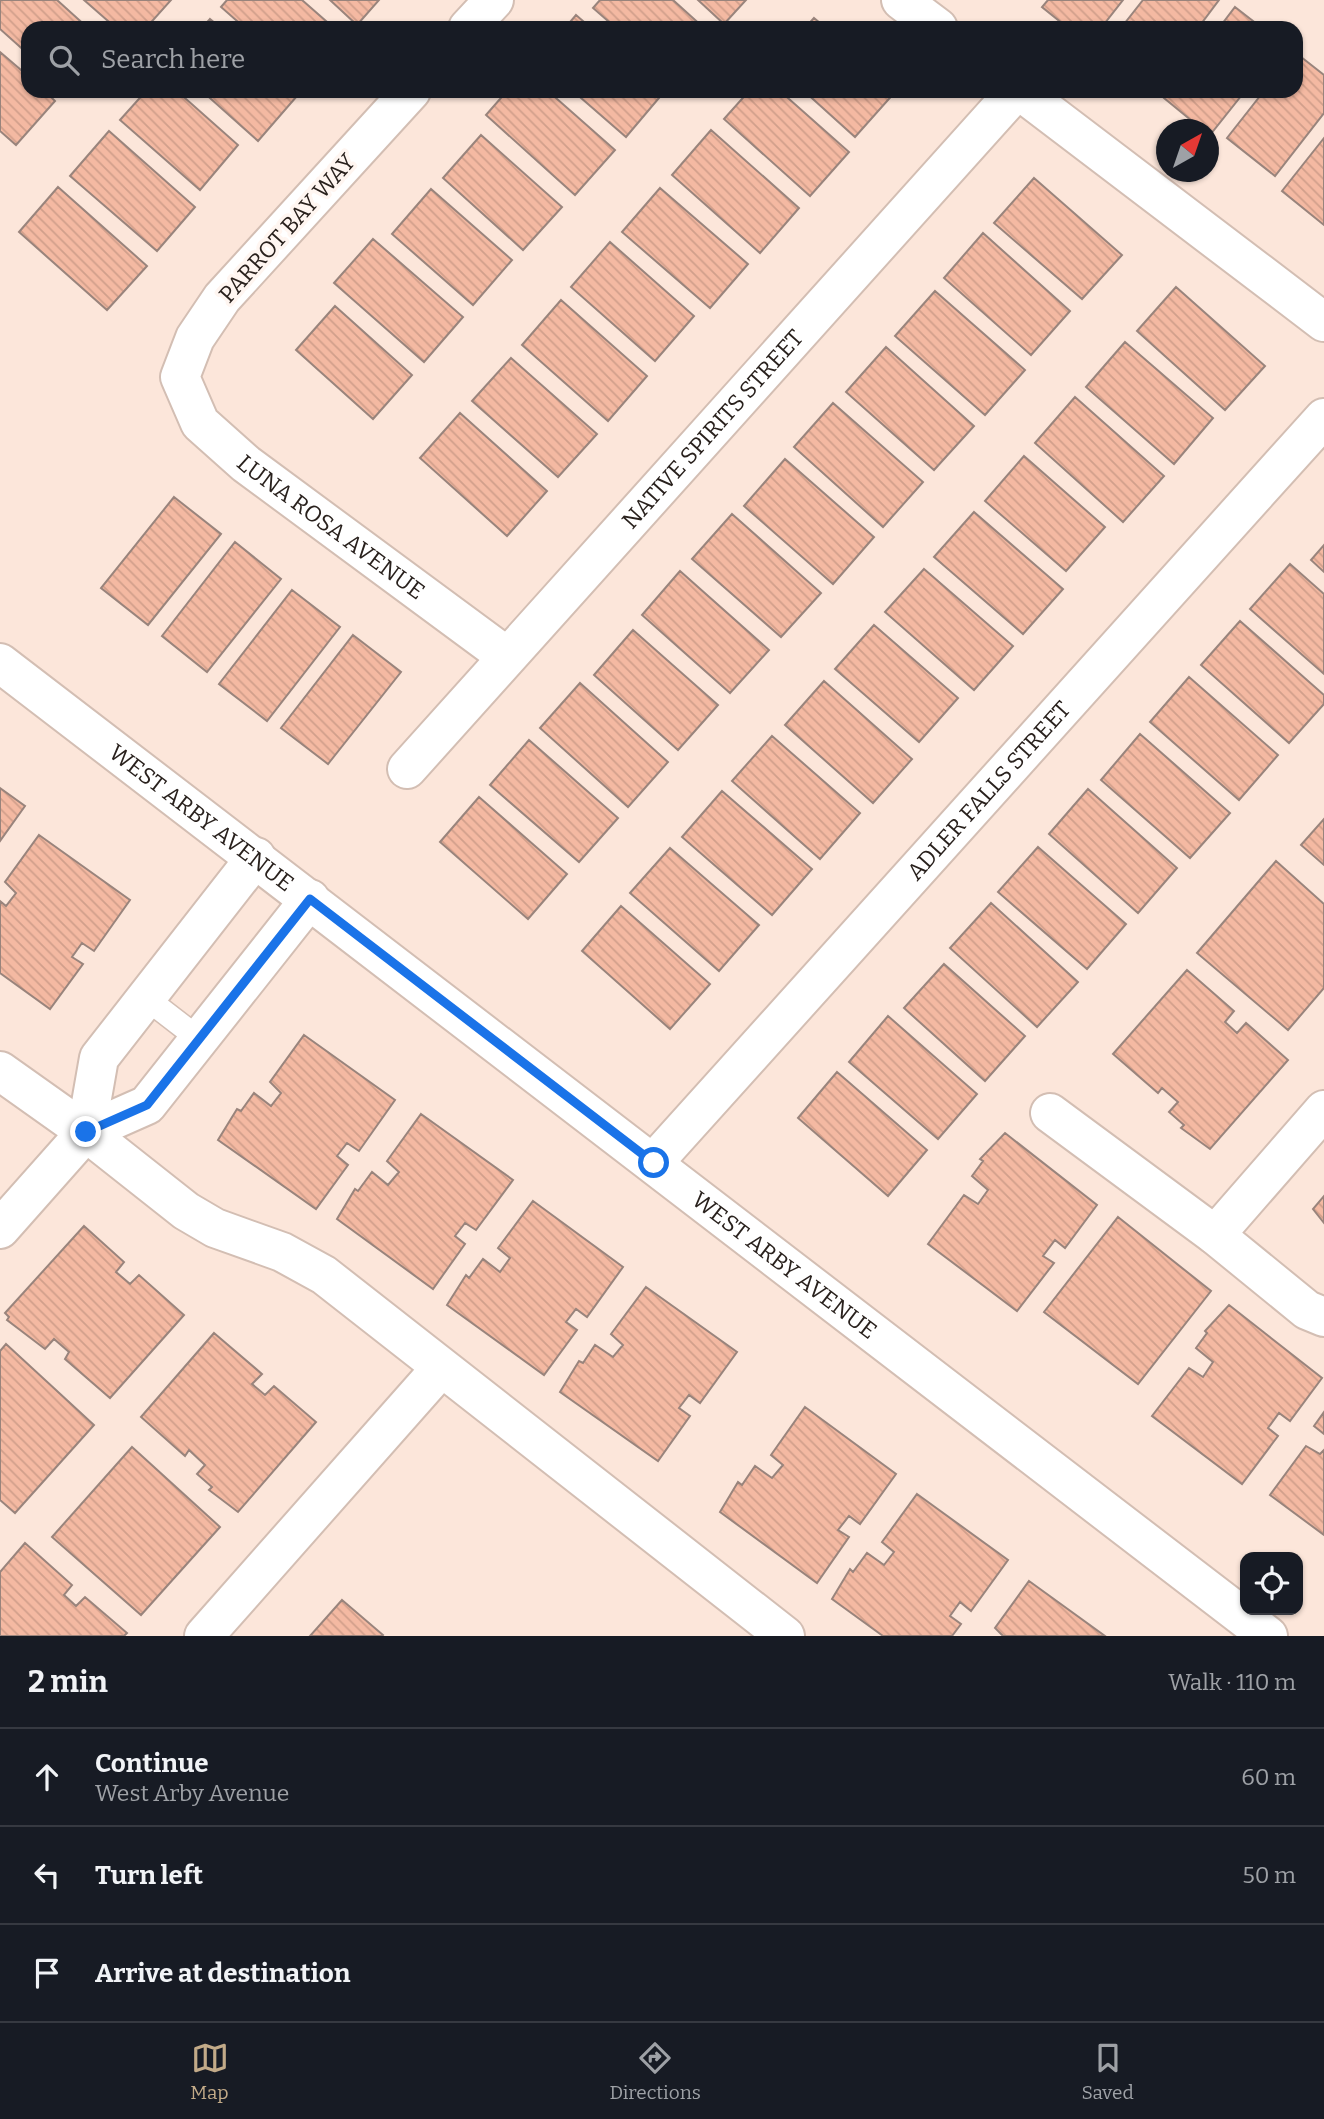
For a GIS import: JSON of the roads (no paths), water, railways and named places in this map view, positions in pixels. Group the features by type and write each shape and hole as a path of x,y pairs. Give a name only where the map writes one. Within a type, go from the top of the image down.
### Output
{"street":[{"path":"474,21 494,0"},
{"path":"901,0 929,21"},
{"name":"PARROT BAY WAY","path":"180,377 195,338 222,299 405,98"},
{"name":"NATIVE SPIRITS STREET","path":"407,769 506,656 1012,98"},
{"path":"1027,98 1324,322"},
{"name":"LUNA ROSA AVENUE","path":"180,377 200,423 246,464 506,656"},
{"name":"ADLER FALLS STREET","path":"654,1163 1324,418"},
{"name":"WEST ARBY AVENUE","path":"0,663 1268,1636"},
{"path":"86,1132 99,1058 256,858"},
{"path":"0,1229 86,1132 147,1105 310,899"},
{"path":"0,1071 86,1132 186,1211 215,1227 282,1252 324,1275 785,1636"},
{"path":"1215,1235 1324,1110"},
{"path":"1050,1113 1215,1235 1307,1310 1324,1317"},
{"path":"204,1636 441,1368"}],"lane":[{"path":"146,999 199,1039"}]}
